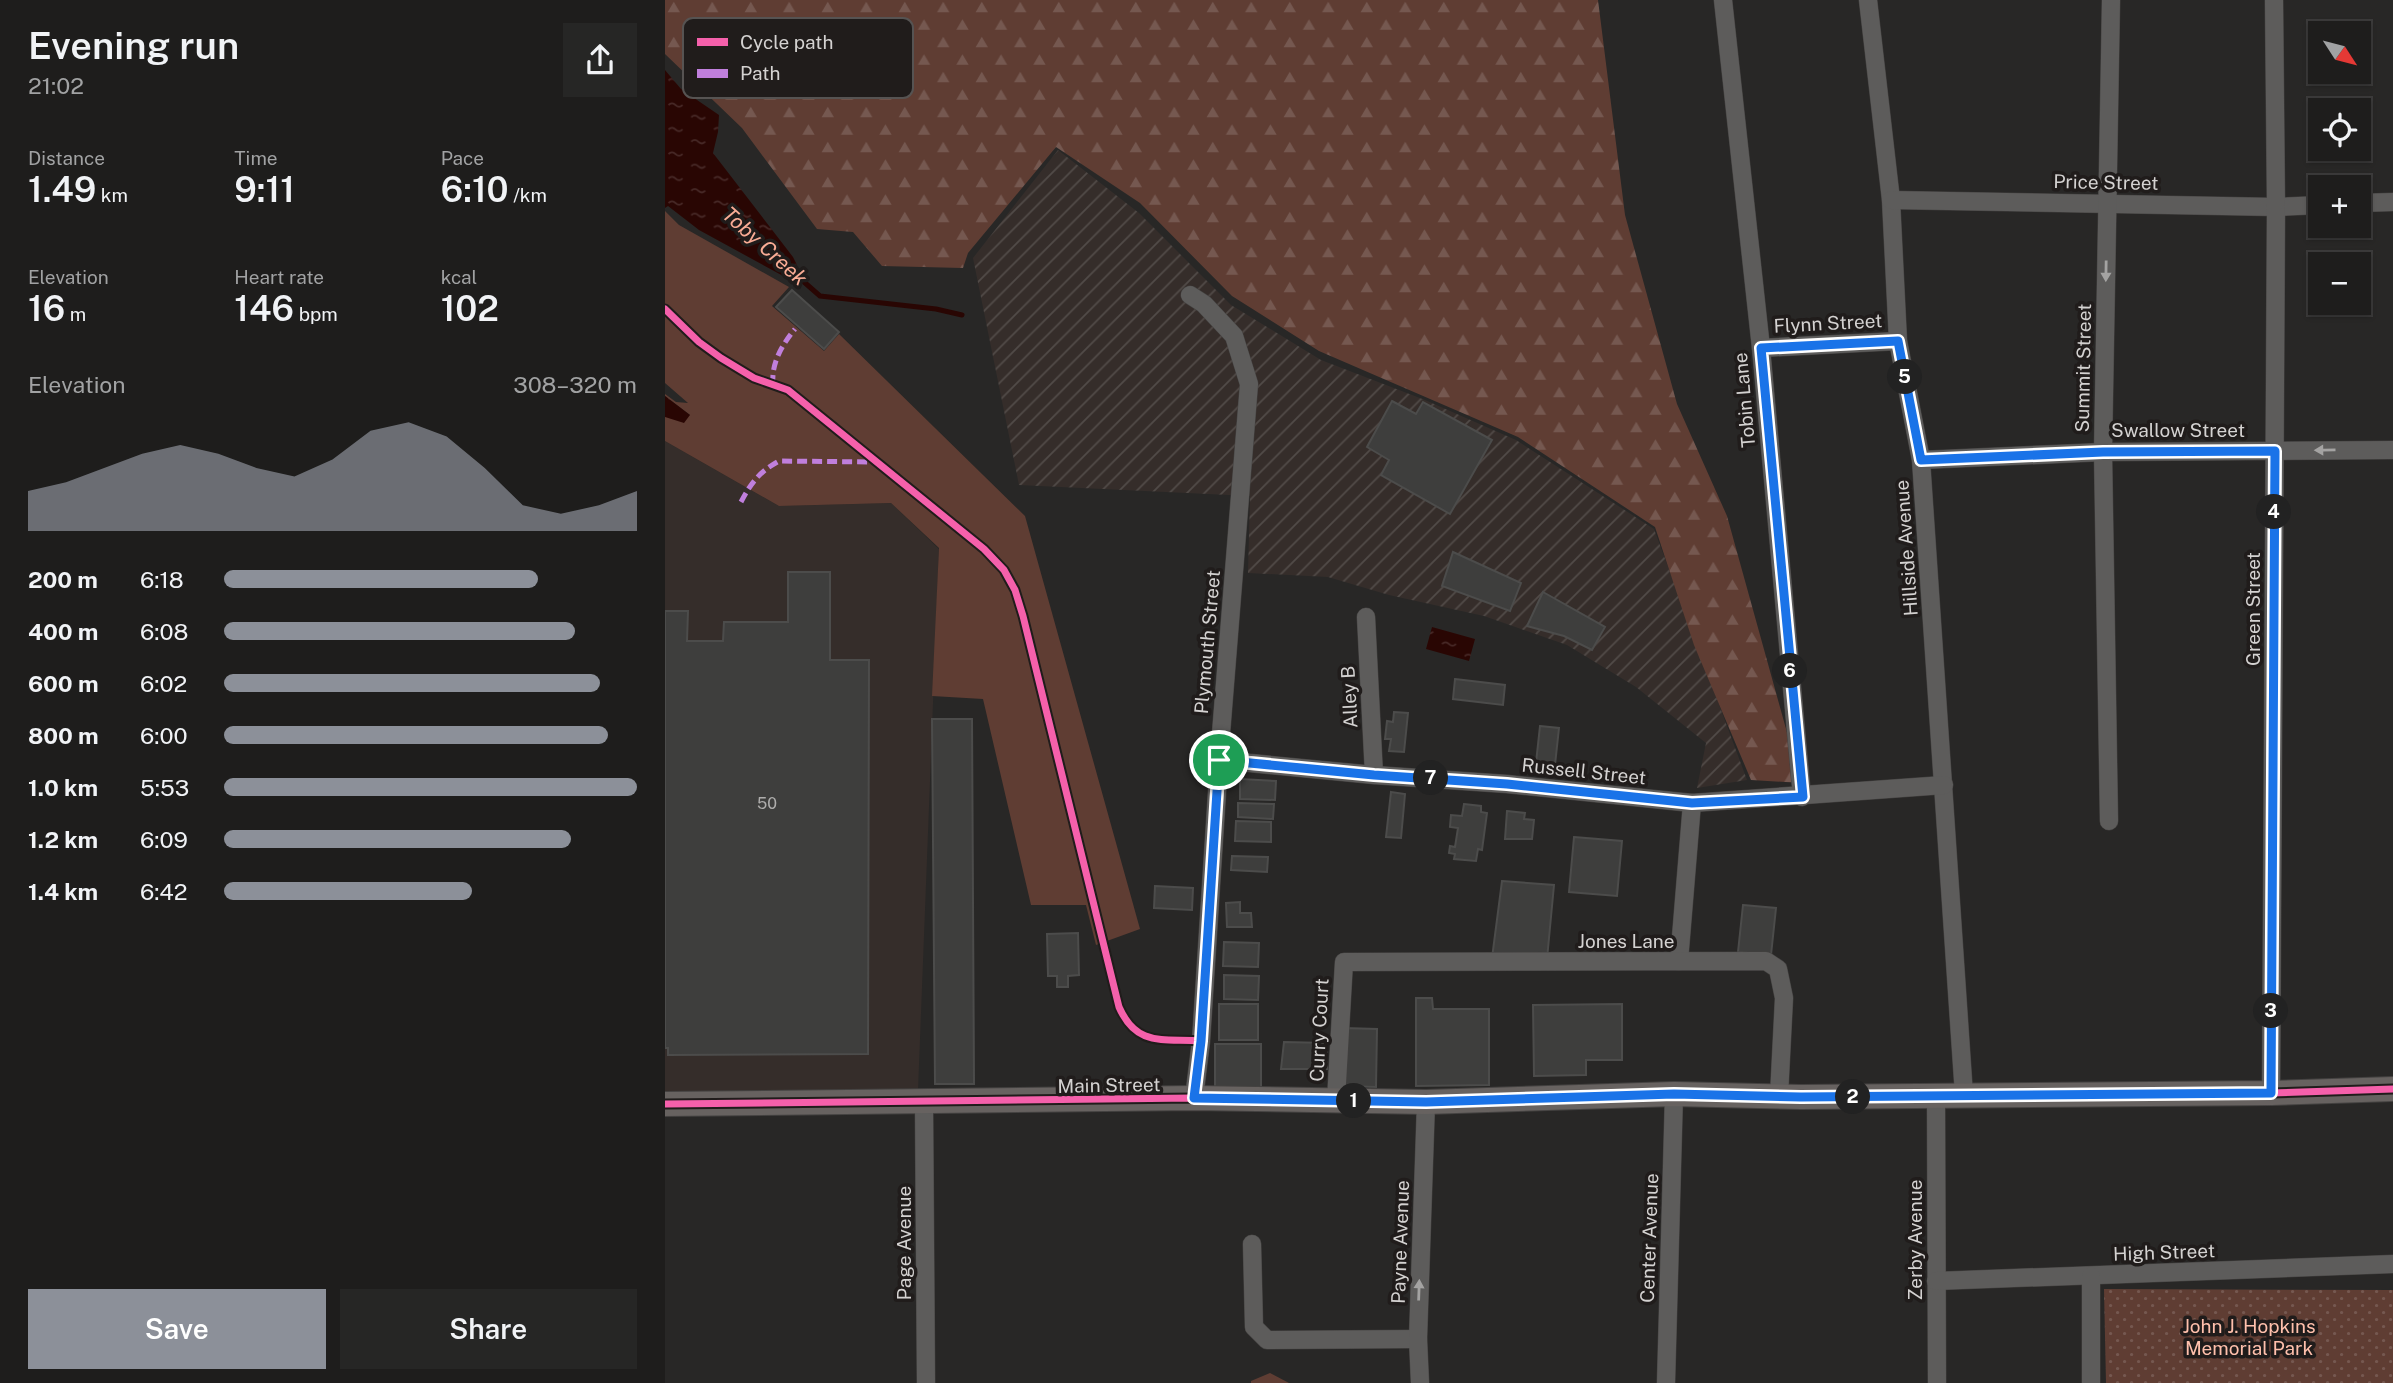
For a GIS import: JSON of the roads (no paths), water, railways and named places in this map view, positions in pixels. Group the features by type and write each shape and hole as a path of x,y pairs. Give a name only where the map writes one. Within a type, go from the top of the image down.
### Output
{"street":[{"name":"Tobin Lane","path":"1723,0 1761,348 1803,797"},
{"name":"Hillside Avenue","path":"1868,0 1891,200 1898,341 1921,460 1963,1095"},
{"name":"Summit Street","path":"2109,821 2103,452 2111,0"},
{"name":"Green Street","path":"2271,1093 2276,207 2274,0"},
{"name":"Price Street","path":"1891,200 2308,206"},
{"path":"2371,203 2393,202"},
{"name":"Plymouth Street","path":"1190,295 1204,304 1234,336 1249,384 1219,760 1201,1041 1194,1098"},
{"name":"Flynn Street","path":"1761,348 1898,341"},
{"name":"Swallow Street","path":"1921,460 2103,452 2393,450"},
{"name":"Alley B","path":"1367,617 1374,775"},
{"name":"Russell Street","path":"1219,760 1507,784 1692,803 1944,785"},
{"path":"1679,961 1692,803"},
{"name":"Jones Lane","path":"1344,962 1766,961 1778,969 1784,998 1779,1096"},
{"name":"Curry Court","path":"1336,1100 1344,962"},
{"name":"Main Street","path":"665,1104 1194,1098 1426,1102 1674,1094 1936,1096 2271,1093 2393,1089"},
{"name":"Center Avenue","path":"1666,1383 1674,1094"},
{"name":"Zerby Avenue","path":"1936,1096 1937,1383"},
{"name":"Page Avenue","path":"924,1102 926,1383"},
{"name":"Payne Avenue","path":"1420,1383 1418,1339 1426,1102"},
{"path":"1252,1244 1254,1327 1267,1340 1418,1339"},
{"name":"High Street","path":"1936,1281 2393,1264"},
{"path":"2091,1276 2091,1383"}],"water":[{"name":"Toby Creek","path":"665,70 683,90 683,98 694,98 719,115 713,153 797,265 785,277 699,230 668,206 665,208"},
{"path":"665,396 690,415 684,423 665,417"},
{"path":"1432,627 1475,639 1469,661 1426,649"}],"waterway":[{"name":"Toby Creek","path":"788,268 820,296 936,309 962,315"}],"park label":[{"name":"John J. Hopkins Memorial Park","path":"2249,1337"}]}
